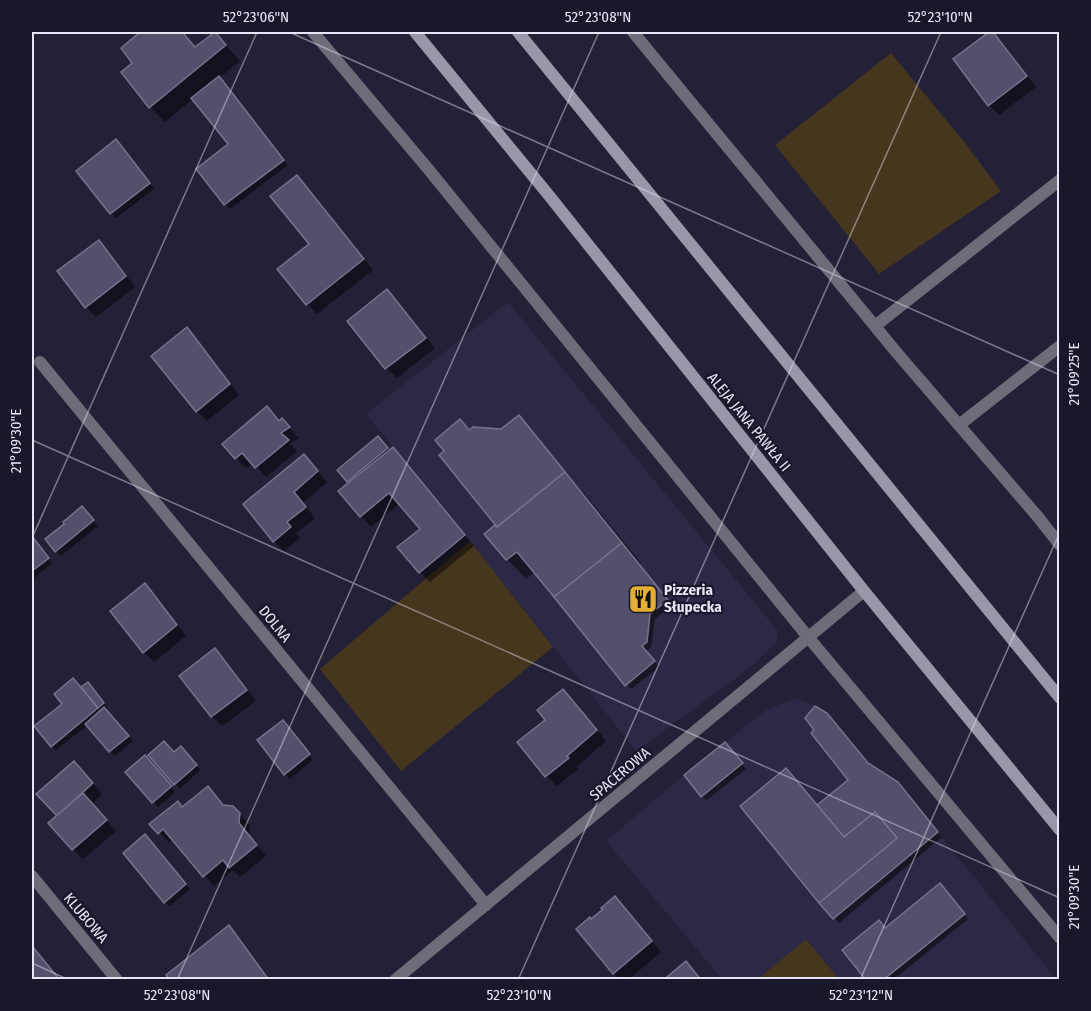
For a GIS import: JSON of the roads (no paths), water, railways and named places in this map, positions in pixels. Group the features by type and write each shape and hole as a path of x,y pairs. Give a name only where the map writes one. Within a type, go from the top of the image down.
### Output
{"main road":[{"name":"ALEJA JANA PAWŁA II","path":"415,32 1059,830"},
{"path":"518,32 1059,698"}],"street":[{"path":"313,32 437,180 808,638 1059,938"},
{"path":"633,32 1059,545"},
{"path":"875,326 1059,180"},
{"path":"958,425 1059,346"},
{"name":"DOLNA","path":"36,365 486,905"},
{"name":"SPACEROWA","path":"395,980 864,591"},
{"name":"KLUBOWA","path":"32,876 117,980"}],"place":[{"name":"Pizzeria Słupecka","path":"643,599"}]}
